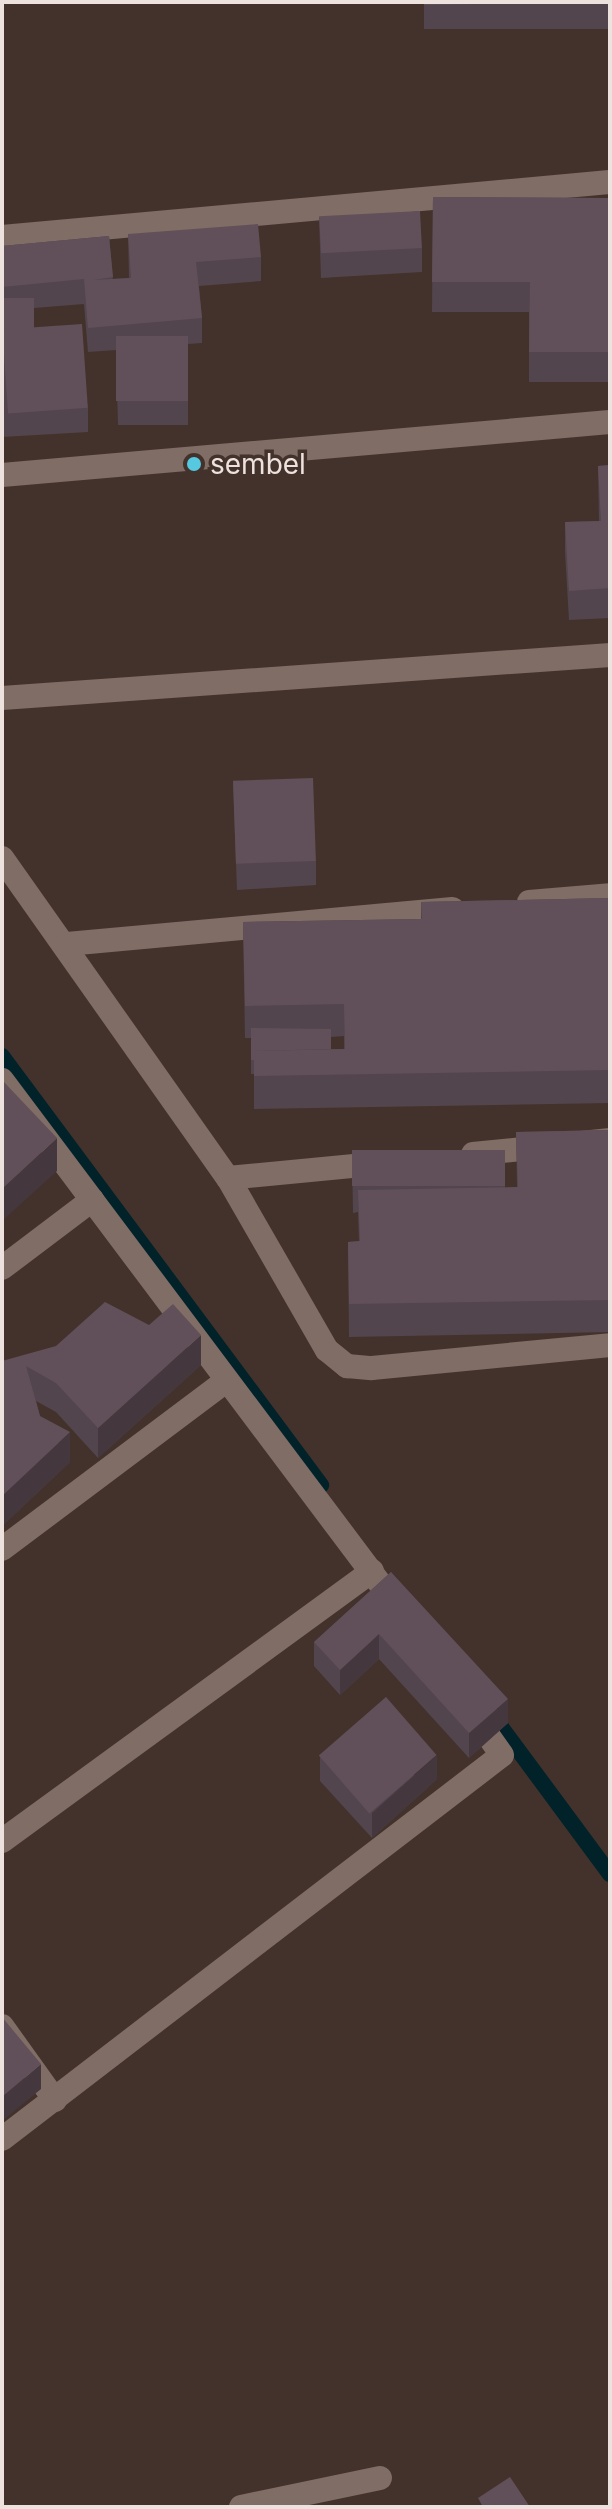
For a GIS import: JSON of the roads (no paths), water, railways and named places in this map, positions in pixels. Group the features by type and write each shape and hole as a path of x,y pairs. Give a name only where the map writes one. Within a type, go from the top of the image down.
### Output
{"street":[{"path":"2,237 610,182"},
{"path":"2,475 610,422"},
{"path":"2,698 610,655"},
{"path":"2,858 67,944 228,1178 327,1350 347,1366 372,1368 610,1345"},
{"path":"501,904 610,895"},
{"path":"67,944 470,907"},
{"path":"2,1080 415,1632"},
{"path":"451,1156 610,1140"},
{"path":"228,1178 403,1161"},
{"path":"2,1268 92,1200"},
{"path":"2,1549 227,1380"},
{"path":"2,1841 372,1571"},
{"path":"2,2139 502,1755 459,1694"},
{"path":"2,2026 55,2100"},
{"path":"241,2507 380,2478"}],"waterway":[{"path":"2,1056 321,1485"},
{"path":"490,1712 610,1874"}],"place":[{"name":"sembel","path":"194,464"}]}
